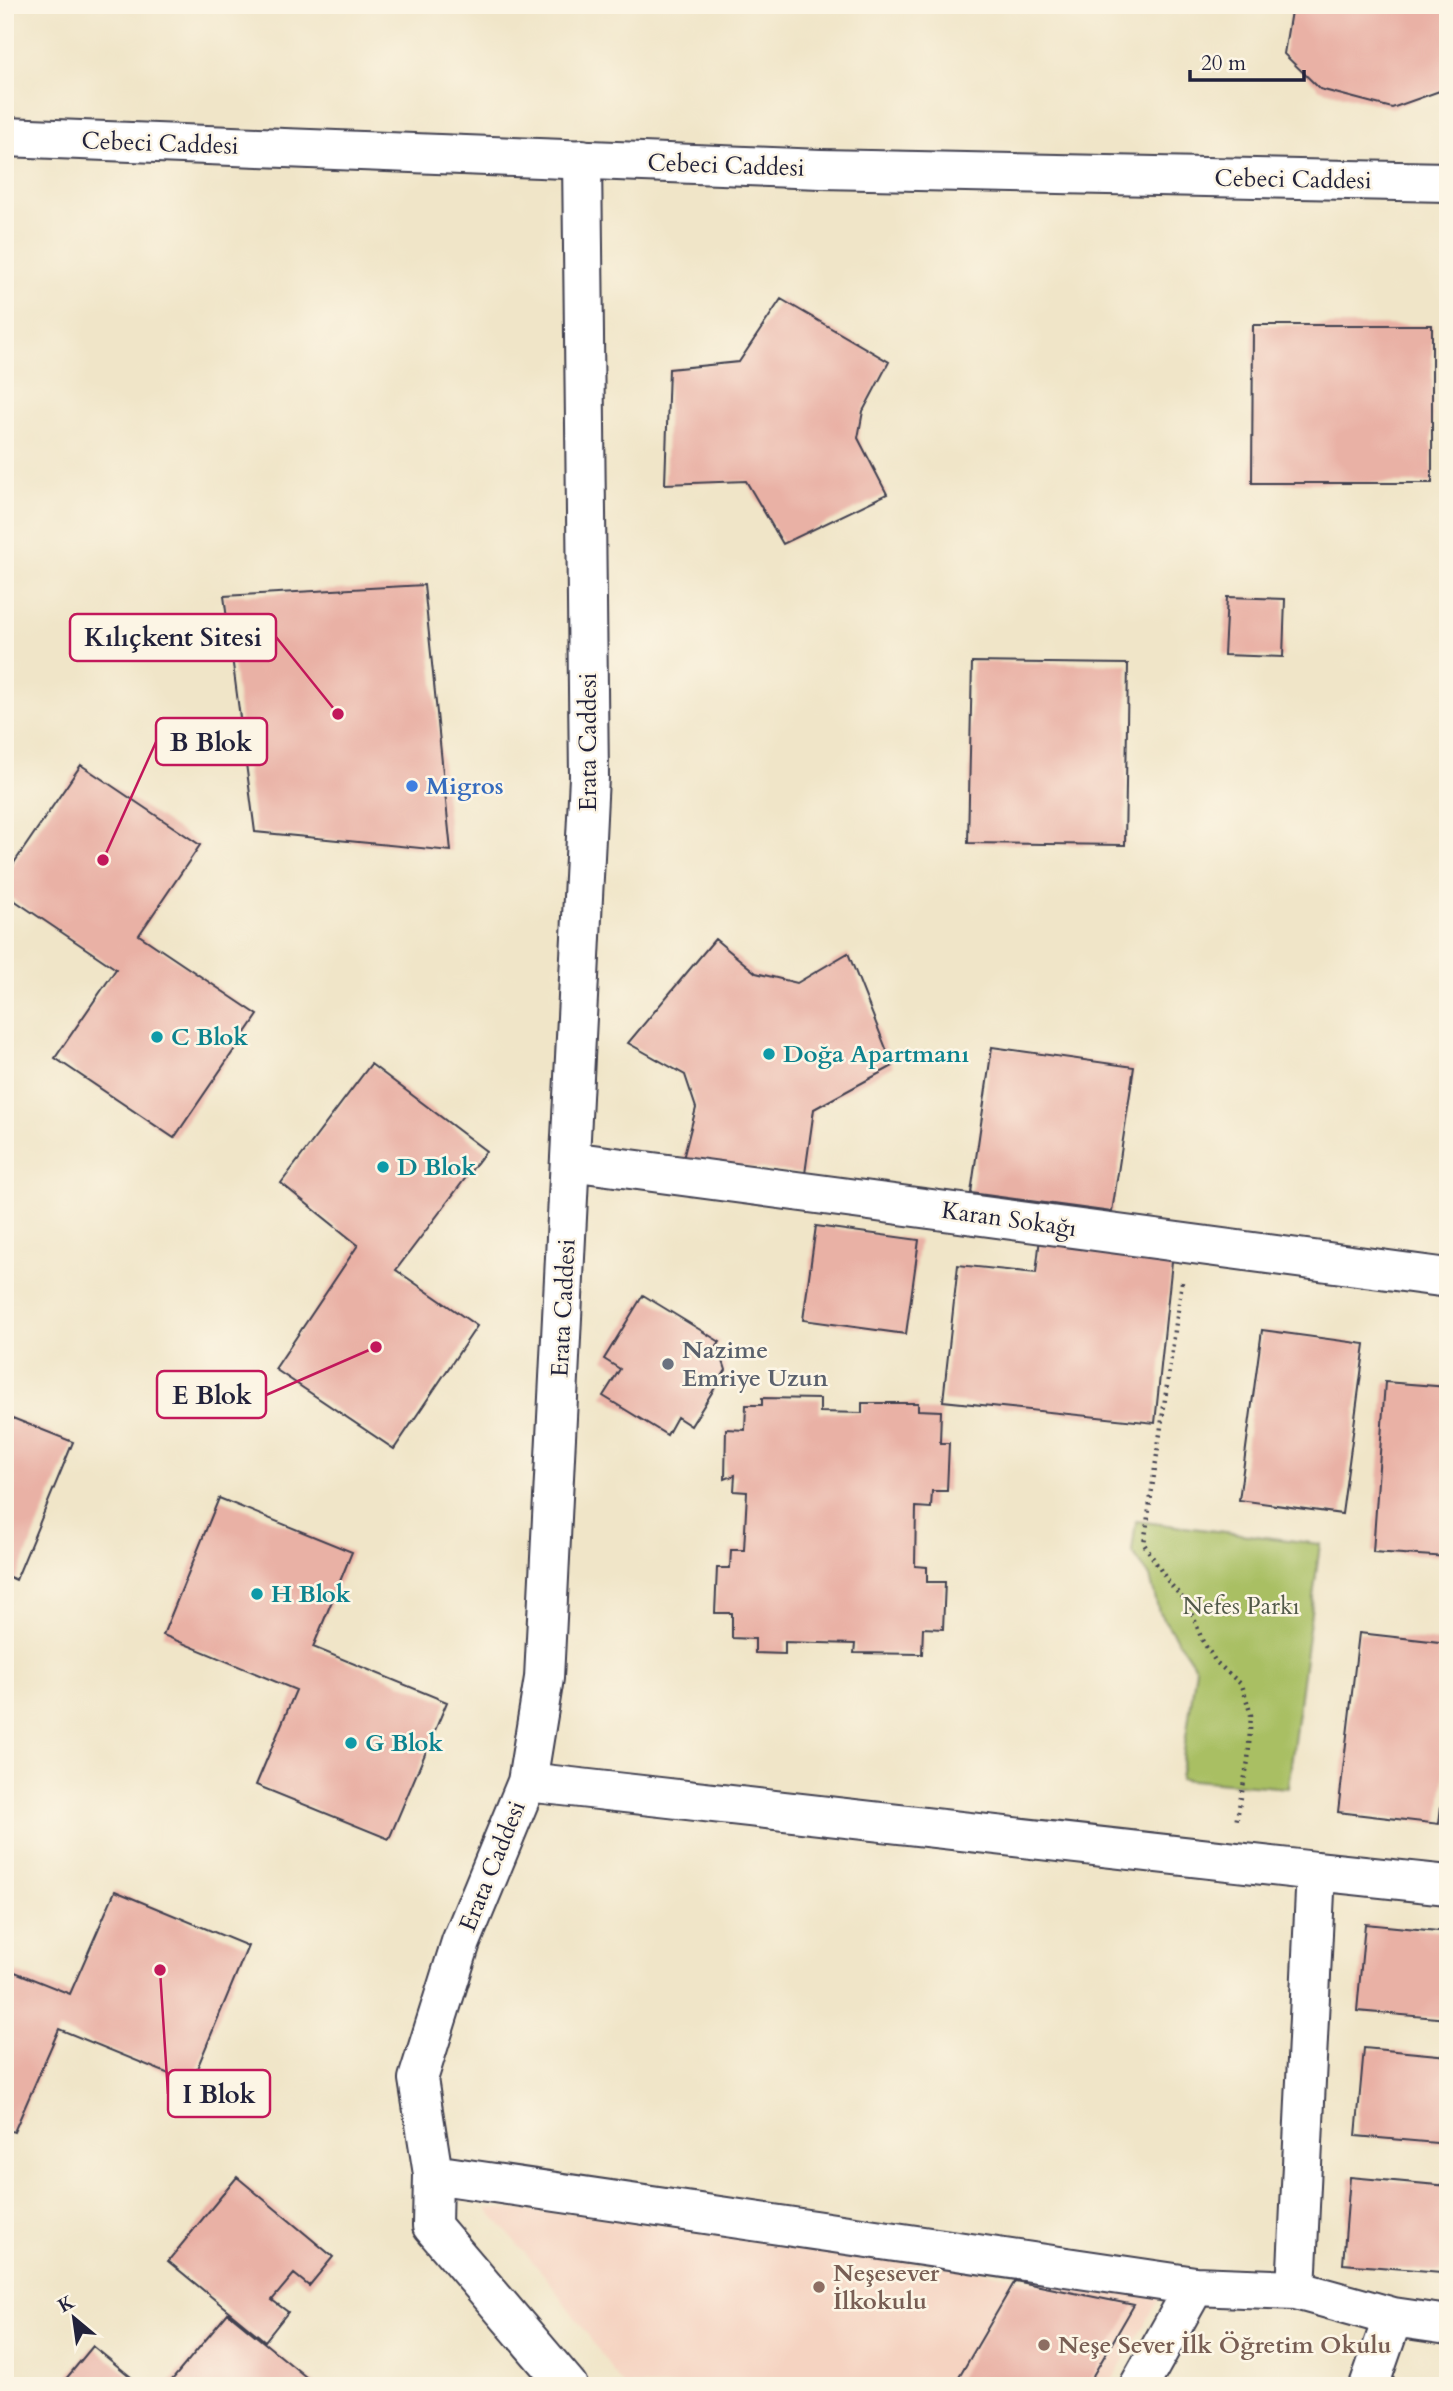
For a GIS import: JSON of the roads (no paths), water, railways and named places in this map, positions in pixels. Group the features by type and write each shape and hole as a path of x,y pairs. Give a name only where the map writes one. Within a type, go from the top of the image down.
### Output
{"street":[{"name":"Cebeci Caddesi","path":"5,137 821,169 1448,182"},
{"name":"Erata Caddesi","path":"568,2386 432,2226 433,2174 418,2078 461,1942 527,1782 544,1678 589,777 582,159"},
{"name":"Karan Sokağı","path":"570,1161 1448,1278"},
{"path":"527,1782 1448,1885"},
{"path":"1296,2290 1316,1871"},
{"path":"433,2174 1195,2287 1296,2290 1393,2317 1448,2325"},
{"path":"1139,2386 1195,2287"},
{"path":"1369,2386 1393,2317"}],"place":[{"name":"Kılıçkent Sitesi","path":"338,714"},
{"name":"Migros","path":"412,786"},
{"name":"B Blok","path":"103,860"},
{"name":"C Blok","path":"157,1037"},
{"name":"Doğa Apartmanı","path":"769,1054"},
{"name":"D Blok","path":"383,1167"},
{"name":"E Blok","path":"376,1347"},
{"name":"Nazime Emriye Uzun","path":"668,1364"},
{"name":"H Blok","path":"257,1594"},
{"name":"G Blok","path":"351,1743"},
{"name":"I Blok","path":"160,1970"},
{"name":"Neşesever İlkokulu","path":"819,2287"},
{"name":"Neşe Sever İlk Öğretim Okulu","path":"1044,2345"}],"park label":[{"name":"Nefes Parkı","path":"1241,1606"}]}
